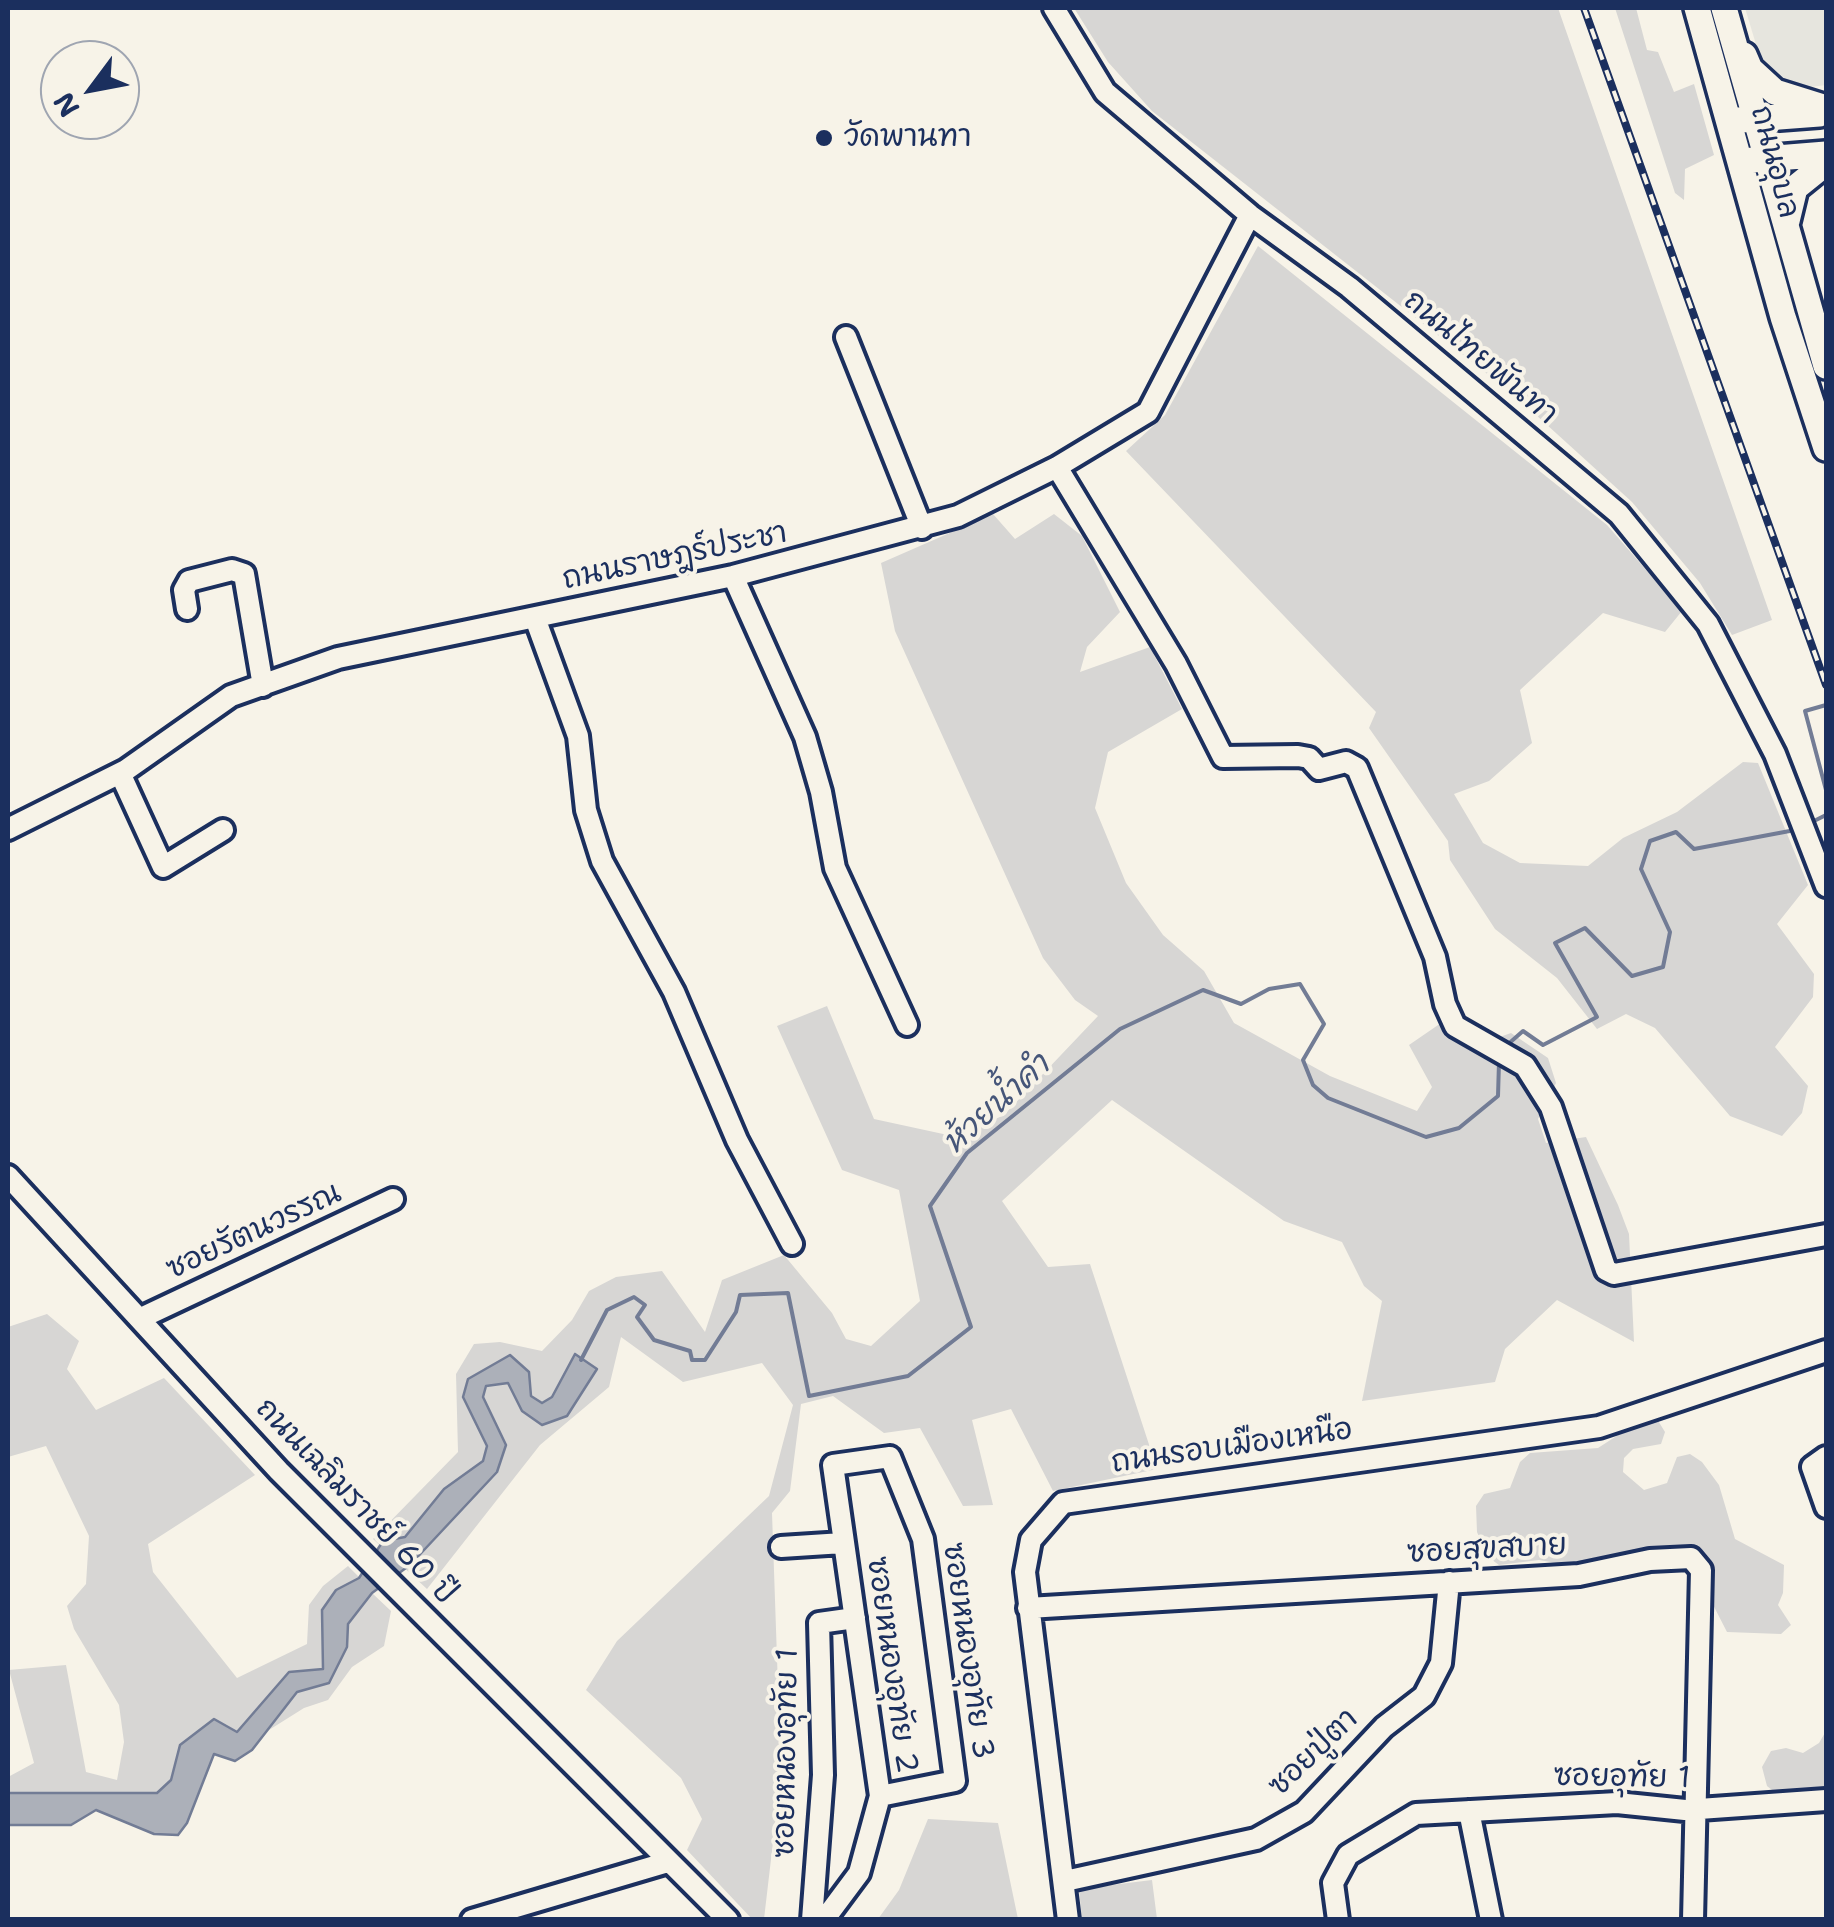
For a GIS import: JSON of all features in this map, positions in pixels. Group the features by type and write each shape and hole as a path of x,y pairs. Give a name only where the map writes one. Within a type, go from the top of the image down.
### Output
{"main road":[{"name":"ถนนอุบล","path":"1698,8 1742,120 1784,318 1826,448"},
{"name":"ถนนอุบล","path":"1726,16 1742,120"},
{"path":"1726,16 1750,68 1775,92 1826,111"},
{"path":"1742,120 1826,111"},
{"path":"1753,159 1826,154"},
{"name":"ถนนอุบล","path":"1753,159 1786,228 1826,366"},
{"path":"1786,228 1796,188 1826,163"}],"street":[{"name":"ถนนไทยพันทา","path":"1054,8 1104,92 1250,215 1350,286 1620,514 1708,624 1800,812 1826,886"},
{"name":"ถนนราษฎร์ประชา","path":"8,828 120,773 231,696 338,658 733,576 958,516 1057,467 1148,412 1250,215"},
{"path":"846,337 922,528"},
{"path":"1057,467 1176,664 1223,757 1298,756 1309,758 1320,769 1346,762 1357,768 1435,957 1445,1004 1455,1026 1525,1066 1551,1107 1606,1270 1614,1274 1716,1258 1826,1234"},
{"path":"187,609 184,590 189,581 232,570 244,574 263,686"},
{"path":"733,576 805,737 822,792 834,868 907,1025"},
{"path":"535,618 578,736 586,810 602,862 674,992 737,1140 792,1244"},
{"path":"120,773 163,866 223,830"},
{"name":"ถนนเฉลิมราชย์ 60 ปี","path":"8,1176 279,1471 728,1920"},
{"name":"ซอยรัตนวรรณ","path":"140,1318 392,1200"},
{"name":"ถนนรอบเมืองเหนือ","path":"1068,1920 1025,1572 1031,1540 1063,1503 1598,1426 1826,1351"},
{"name":"ซอยหนองอุทัย 3","path":"832,1465 890,1457 923,1539 955,1780 880,1796"},
{"path":"1820,1462 1826,1507"},
{"name":"ซอยหนองอุทัย 2","path":"824,1920 859,1873 880,1796 832,1465"},
{"path":"781,1547 843,1542"},
{"name":"ซอยสุขสบาย","path":"1028,1608 1579,1576 1650,1560 1698,1562 1696,1810"},
{"name":"ซอยปู่ตา","path":"1066,1881 1256,1839 1304,1812 1384,1726 1424,1696 1441,1663 1450,1582"},
{"name":"ซอยหนองอุทัย 1","path":"812,1920 823,1775 819,1623 854,1618"},
{"name":"ซอยอุทัย 1","path":"1338,1920 1332,1883 1348,1855 1416,1814 1616,1803 1696,1810 1826,1800"},
{"path":"1693,1920 1696,1810"},
{"path":"1469,1811 1492,1920"},
{"path":"472,1920 668,1862"}],"shaded area":[{"path":"1074,8 1558,8 1772,620 1732,635 1700,583 1632,502 1514,395 1152,111 1108,62"},
{"path":"1615,8 1636,8 1647,50 1658,52 1674,92 1694,84 1714,155 1685,169 1684,200 1675,193"},
{"path":"1745,8 1826,8 1826,85 1795,89 1771,70 1758,51"},
{"path":"1258,246 1607,525 1682,611 1665,632 1603,613 1520,690 1532,743 1489,781 1454,794 1483,843 1520,863 1588,866 1623,838 1677,812 1743,762 1758,763 1808,885 1777,924 1814,974 1813,997 1775,1047 1808,1086 1802,1113 1782,1136 1730,1116 1655,1028 1626,1014 1597,1029 1557,978 1495,929 1450,860 1448,841 1369,728 1376,712 1126,451 1165,415"},
{"path":"993,514 1015,539 1054,514 1082,536 1120,612 1087,647 1080,672 1150,647 1182,709 1108,752 1095,808 1126,883 1163,935 1204,971 1234,1023 1330,1076 1417,1111 1432,1087 1409,1045 1441,1023 1497,1038 1511,1033 1548,1058 1556,1083 1538,1119 1546,1143 1586,1137 1618,1205 1629,1234 1634,1342 1557,1300 1505,1349 1495,1382 1362,1401 1382,1301 1364,1286 1342,1242 1284,1221 1112,1100 1002,1201 1048,1267 1090,1264 1157,1469 1053,1491 1011,1409 972,1420 993,1505 963,1506 920,1428 884,1433 833,1396 801,1404 790,1491 772,1513 781,1774 764,1919 752,1919 687,1850 702,1819 681,1778 586,1690 617,1641 769,1496 793,1405 762,1363 683,1382 621,1337 609,1387 540,1445 427,1589 373,1539 458,1452 456,1374 474,1344 500,1342 542,1351 572,1320 589,1291 616,1277 662,1271 705,1332 722,1280 784,1255 832,1313 846,1339 871,1346 920,1301 899,1190 842,1170 777,1026 827,1006 874,1119 957,1137 1004,1115 1098,1016 1075,1000 1043,958 895,631 881,563"},
{"path":"47,1314 79,1341 67,1369 96,1410 164,1378 255,1475 148,1544 153,1572 237,1678 307,1644 309,1605 323,1586 348,1566 360,1578 336,1590 322,1610 324,1669 237,1732 214,1720 180,1745 170,1780 157,1793 8,1793 8,1777 34,1763 9,1670 66,1665 86,1772 117,1780 124,1742 119,1705 74,1629 67,1606 86,1584 89,1536 46,1446 8,1457 8,1327"},
{"path":"575,1354 597,1369 567,1416 542,1425 522,1411 508,1383 486,1386 483,1397 506,1445 497,1472 410,1565 372,1593 348,1624 347,1647 329,1683 297,1692 252,1750 235,1761 214,1754 187,1823 178,1835 154,1834 96,1810 71,1825 8,1825 8,1793 157,1793 171,1780 180,1745 214,1719 237,1732 289,1672 323,1669 322,1610 336,1590 359,1578 383,1541 405,1537 444,1489 483,1461 487,1446 463,1397 468,1379 510,1355 529,1372 531,1396 542,1403 552,1397"},
{"path":"1643,1419 1657,1419 1665,1432 1661,1444 1633,1449 1624,1458 1623,1472 1644,1490 1667,1483 1677,1457 1690,1454 1702,1462 1719,1485 1735,1539 1784,1565 1783,1593 1778,1605 1791,1625 1781,1634 1727,1632 1708,1595 1710,1570 1701,1552 1646,1547 1580,1567 1539,1560 1499,1565 1488,1557 1477,1532 1476,1506 1484,1494 1510,1488 1520,1462 1530,1453 1598,1448"},
{"path":"372,1593 391,1611 384,1646 352,1667 328,1700 304,1708 269,1730 297,1692 329,1682 347,1647 347,1624"},
{"path":"1826,1731 1826,1789 1777,1794 1767,1786 1762,1767 1771,1751 1786,1748 1803,1753 1819,1743"},
{"path":"928,1819 998,1823 1018,1919 878,1919 899,1890"},
{"path":"1152,1880 1157,1919 1082,1919 1079,1889"}],"waterway":[{"name":"ห้วยน้ำคำ","path":"1826,705 1805,711 1826,790"},
{"name":"ห้วยน้ำคำ","path":"1808,824 1826,815"},
{"name":"ห้วยน้ำคำ","path":"1506,1046 1523,1031 1543,1045 1597,1017 1555,943 1585,928 1632,976 1663,967 1670,932 1641,869 1650,841 1676,832 1694,849 1795,830"},
{"name":"ห้วยน้ำคำ","path":"581,1360 607,1310 634,1297 645,1305 637,1317 654,1340 690,1351 692,1360 705,1360 736,1312 740,1295 788,1293 809,1396 908,1376 971,1327 930,1206 967,1153 1120,1029 1203,990 1241,1004 1269,989 1300,984 1324,1024 1303,1060 1313,1085 1328,1098 1426,1137 1459,1128 1498,1096 1499,1062"}],"railway":[{"path":"1584,8 1826,685"}],"place":[{"name":"วัดพานทา","path":"824,138"}]}
